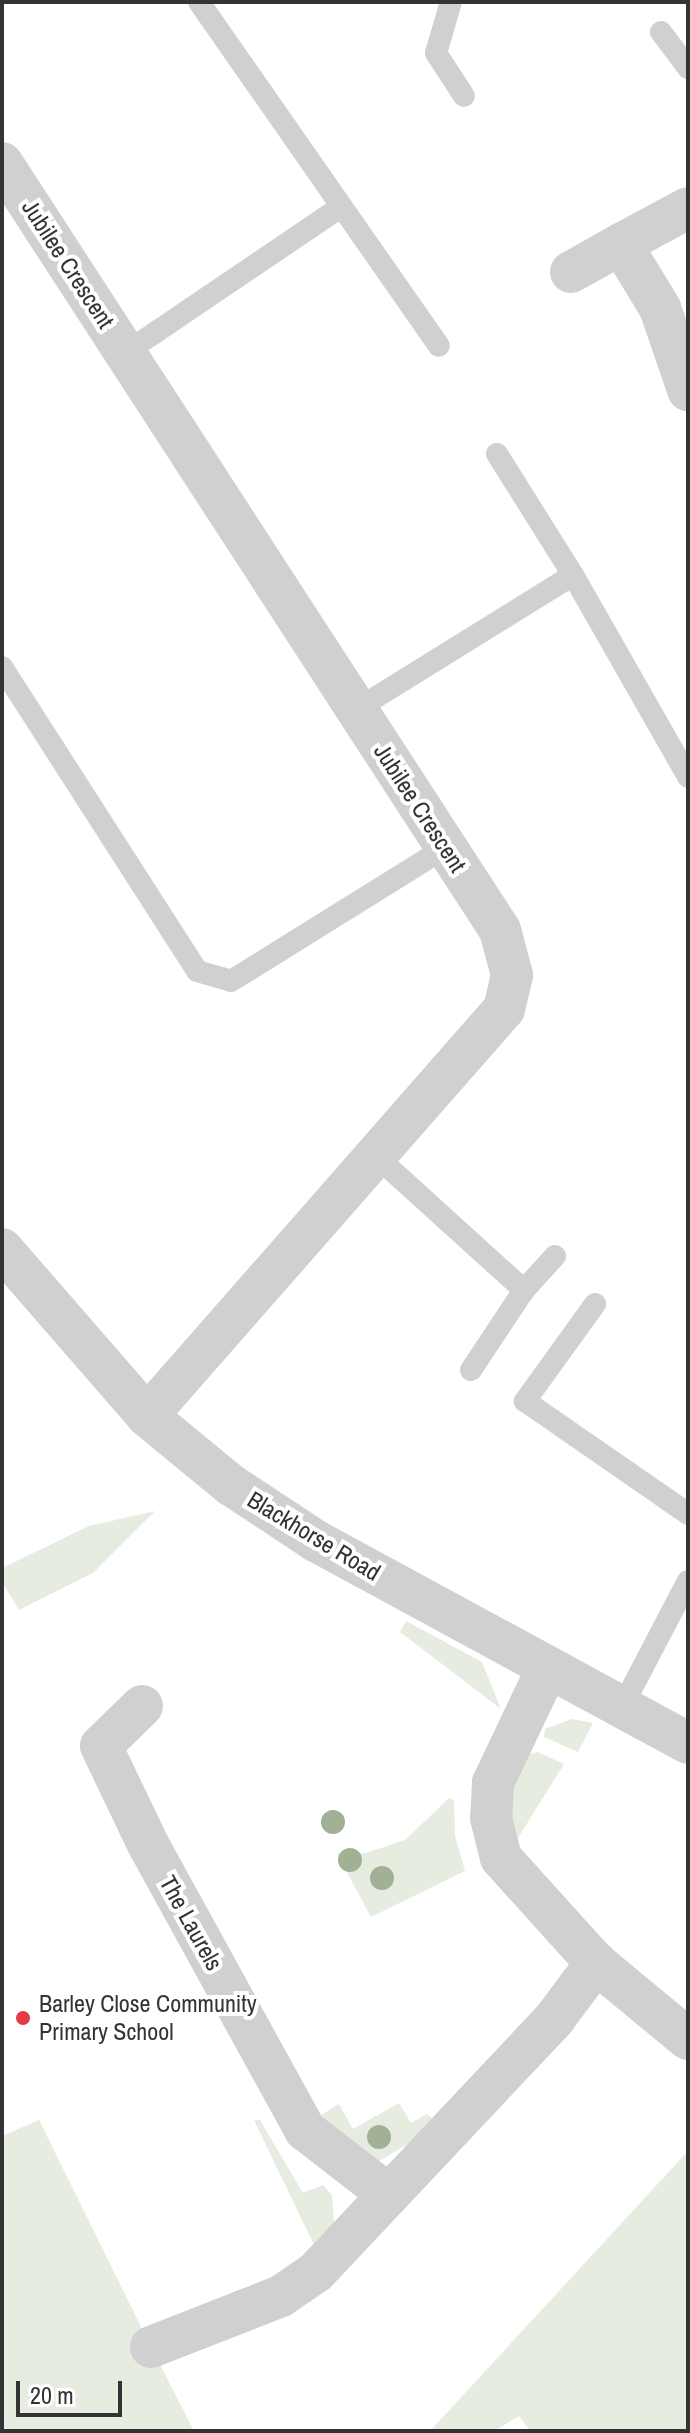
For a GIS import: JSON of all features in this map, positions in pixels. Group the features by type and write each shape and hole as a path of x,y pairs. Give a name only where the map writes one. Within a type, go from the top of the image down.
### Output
{"street":[{"name":"Jubilee Crescent","path":"2,163 500,930 512,975 504,1009 147,1416"},
{"path":"571,272 688,208"},
{"path":"621,244 660,308 688,390"},
{"name":"Blackhorse Road","path":"2,1249 147,1416 231,1485 316,1541 688,1743"},
{"path":"548,1667 493,1783 491,1818 501,1858 596,1963 688,2039"},
{"name":"The Laurels","path":"142,1706 94,1731 149,1846 305,2130 389,2195"},
{"path":"151,2347 281,2296 316,2272 555,2018 596,1963"}],"lane":[{"path":"199,2 338,209 439,346"},
{"path":"451,2 436,53 464,96"},
{"path":"661,32 688,68"},
{"path":"125,353 338,209"},
{"path":"497,454 573,575 688,777"},
{"path":"357,709 573,575"},
{"path":"2,667 197,971 231,981 446,847"},
{"path":"376,1156 524,1290"},
{"path":"471,1370 524,1290 555,1256"},
{"path":"595,1304 525,1401 688,1514"},
{"path":"622,1707 688,1581"}],"shaded area":[{"path":"155,1511 93,1573 19,1610 2,1582 2,1568 89,1526"},
{"path":"406,1621 482,1662 501,1709 400,1632"},
{"path":"572,1719 593,1723 578,1752 544,1737 545,1729"},
{"path":"538,1752 564,1764 513,1846 509,1808 520,1756"},
{"path":"449,1798 454,1800 455,1836 465,1871 371,1917 337,1854 366,1853 405,1840"},
{"path":"399,2103 411,2123 427,2114 433,2119 408,2144 374,2164 348,2148 321,2115 339,2104 353,2129"},
{"path":"39,2120 194,2431 2,2431 2,2136"},
{"path":"254,2120 260,2120 303,2193 323,2185 332,2195 334,2225 314,2245"},
{"path":"688,2151 688,2431 530,2431 519,2416 494,2431 430,2431"}],"place":[{"name":"Barley Close Community Primary School","path":"23,2018"}]}
